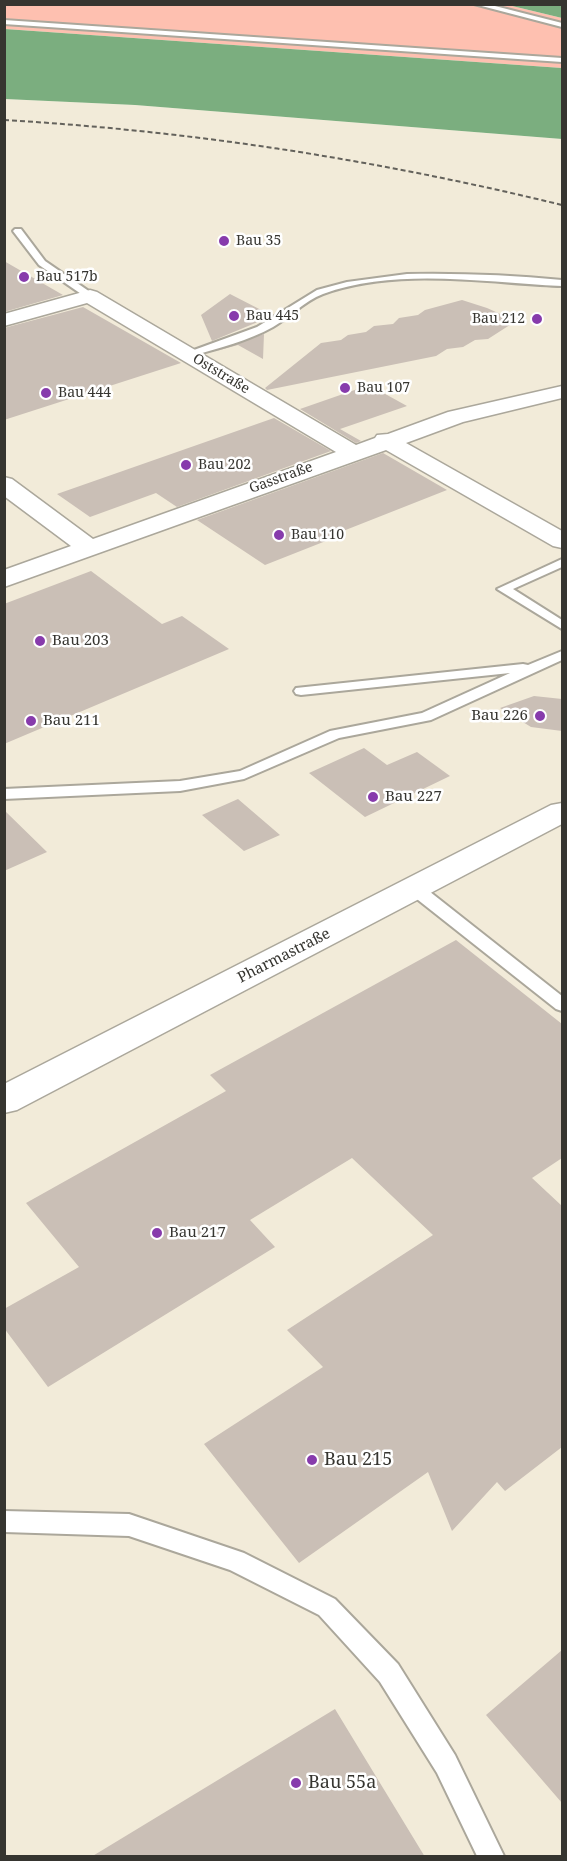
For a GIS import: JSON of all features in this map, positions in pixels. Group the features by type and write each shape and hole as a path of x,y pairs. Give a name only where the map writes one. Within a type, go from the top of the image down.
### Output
{"street":[{"path":"4,320 90,296"},
{"name":"Oststraße","path":"90,296 352,452"},
{"name":"Gasstraße","path":"4,579 385,440 456,417 562,392"},
{"path":"385,440 562,542"},
{"path":"4,484 89,548"},
{"name":"Pharmastraße","path":"4,1100 562,812"}],"lane":[{"path":"477,4 562,25"},
{"path":"4,22 562,60"},
{"path":"18,231 42,263 90,296"},
{"path":"189,354 251,333 320,292 349,285 429,278 489,278 562,283"},
{"path":"562,563 503,589 562,625"},
{"path":"4,794 180,786 244,775 335,734 426,717 562,655"},
{"path":"301,691 538,666"},
{"path":"414,888 562,1005"},
{"path":"4,1521 129,1525 236,1561 327,1607 389,1673 446,1764 491,1857"}],"shaded area":[{"path":"4,5 508,5 562,18 562,68 5,29"},
{"path":"508,5 562,5 562,18"},
{"path":"5,29 562,68 562,139 135,105 5,99"},
{"path":"5,99 135,105 562,139 562,1856 5,1856"}],"building":[{"path":"4,261 63,295 4,312"},
{"name":"Bau 445","path":"230,294 265,312 265,319 212,341 201,315"},
{"path":"462,300 516,321 488,339 475,340 463,347 447,349 436,356 267,390 265,388 321,343 341,340 348,335 366,332 374,326 393,324 399,318 418,315 425,310"},
{"name":"Bau 444","path":"83,307 181,363 4,420 4,328"},
{"path":"264,334 263,359 238,345 216,351"},
{"path":"369,385 407,406 340,429 361,441 356,443 300,409"},
{"name":"Bau 202","path":"274,418 331,451 177,507 156,493 90,517 57,494"},
{"path":"383,453 447,490 265,565 197,520"},
{"path":"91,571 162,624 182,616 229,649 4,744 4,604"},
{"name":"Bau 226","path":"534,696 562,699 562,731 531,727 500,708"},
{"name":"Bau 227","path":"364,748 387,765 417,752 450,776 365,817 309,773"},
{"path":"238,799 280,835 244,851 202,815"},
{"path":"4,810 47,852 4,871"},
{"path":"456,940 562,1024 562,1158 532,1178 562,1206 562,1447 505,1491 497,1482 452,1531 428,1472 299,1563 204,1444 323,1367 287,1330 433,1235 352,1158 250,1220 275,1247 48,1387 4,1328 4,1309 79,1267 26,1203 226,1091 210,1075"},
{"path":"562,1650 562,1803 486,1715"},
{"name":"Bau 55a","path":"335,1709 425,1857 91,1857"}],"railway":[{"path":"4,120 145,132 285,150 424,174 562,205"}],"place":[{"name":"Bau 35","path":"224,241"},
{"name":"Bau 517b","path":"24,277"},
{"name":"Bau 445","path":"234,316"},
{"name":"Bau 212","path":"537,319"},
{"name":"Bau 107","path":"345,388"},
{"name":"Bau 444","path":"46,393"},
{"name":"Bau 202","path":"186,465"},
{"name":"Bau 110","path":"279,535"},
{"name":"Bau 203","path":"40,641"},
{"name":"Bau 226","path":"540,716"},
{"name":"Bau 211","path":"31,721"},
{"name":"Bau 227","path":"373,797"},
{"name":"Bau 217","path":"157,1233"},
{"name":"Bau 215","path":"312,1460"},
{"name":"Bau 55a","path":"296,1783"}]}
